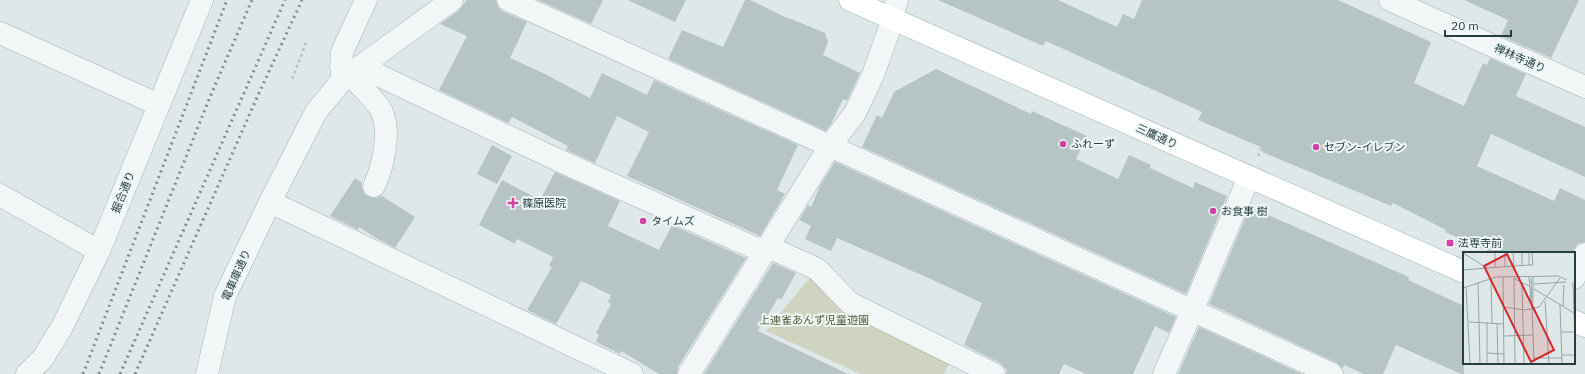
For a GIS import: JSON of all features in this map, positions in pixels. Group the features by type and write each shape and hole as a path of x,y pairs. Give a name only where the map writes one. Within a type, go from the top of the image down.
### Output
{"main road":[{"name":"三鷹通り","path":"850,0 895,10 1249,177 1463,272"},
{"path":"1575,321 1585,326"}],"street":[{"name":"掘合通り","path":"27,374 45,366 62,326 99,251 202,0"},
{"path":"366,0 342,52 341,67 353,71 378,75 560,161 755,248 775,250 817,268 850,303 994,374"},
{"name":"電車庫通り","path":"212,372 225,296 270,202 316,112 353,71 452,0"},
{"path":"508,0 1192,312 1332,374"},
{"name":"禅林寺通り","path":"1390,0 1585,87"},
{"path":"688,374 830,146 855,113 873,75 895,10"},
{"path":"0,33 159,105"},
{"path":"353,71 382,111 386,127 384,154 374,186"},
{"path":"1164,374 1249,177"},
{"path":"0,195 99,251"},
{"path":"270,202 632,374"},
{"path":"1575,276 1585,254"}],"path":[{"path":"1249,177 1322,0"},
{"path":"292,79 306,43"}],"green space":[{"name":"上連雀あんず児童遊園","path":"811,276 950,362 944,374 861,374 766,331"}],"building":[{"path":"467,0 496,0 498,7 502,11 527,22 510,58 545,74 590,98 602,73 647,95 654,80 798,145 777,190 785,194 760,236 627,176 649,132 617,116 595,163 566,150 568,146 512,117 508,123 439,90 467,36 440,24 459,10"},
{"path":"538,0 603,0 591,24"},
{"path":"628,0 686,0 675,22"},
{"path":"745,0 750,0 789,19 825,33 828,42 823,55 860,73 847,101 843,99 826,131 668,59 682,30 723,47"},
{"path":"938,0 1058,0 1117,27 1123,14 1134,19 1142,0 1338,0 1431,42 1414,83 1464,106 1483,63 1487,65 1490,58 1526,74 1516,96 1585,127 1585,177 1491,134 1477,166 1554,201 1560,188 1585,200 1585,242 1577,244 1573,252 1490,252 1445,232 1446,230 1393,203 1391,206 1262,152 1263,148 1198,120 1202,112 1046,41 1043,46"},
{"path":"1464,0 1579,0 1551,58 1501,36 1508,20"},
{"path":"936,69 1031,114 1032,111 1087,136 1076,159 1118,179 1129,155 1151,165 1150,168 1193,188 1195,182 1227,196 1186,294 862,147 877,115 882,118 894,92"},
{"path":"492,145 512,156 497,184 477,174"},
{"path":"835,162 1176,317 1169,333 1155,326 1133,374 1086,374 1064,364 1059,374 1006,374 1007,370 1000,363 964,345 982,303 837,238 831,251 805,239 811,226 799,220 808,205 811,207 821,184"},
{"path":"555,172 620,201 608,226 659,250 672,225 746,258 678,367 677,374 659,374 621,351 620,354 596,342 599,335 596,333 611,304 608,302 611,295 581,281 556,324 527,310 552,267 549,266 553,257 517,239 515,244 479,225 502,180 540,200"},
{"path":"355,178 362,183 364,193 369,197 376,198 382,196 415,217 395,248 359,227 358,230 330,216"},
{"path":"1250,207 1409,277 1408,280 1463,306 1464,374 1396,345 1383,374 1364,374 1344,365 1343,368 1337,363 1209,304"},
{"path":"773,263 796,273 781,300 778,298 758,331 848,374 704,374"},
{"path":"1199,327 1302,374 1178,374"}],"railway":[{"path":"83,374 227,0"},
{"path":"99,374 210,97 252,0"},
{"path":"120,374 285,0"},
{"path":"135,374 259,93 302,0"}],"place":[{"name":"ふれーず","path":"1063,144"},
{"name":"セブン-イレブン","path":"1316,147"},
{"name":"篠原医院","path":"513,203"},
{"name":"お食事 樹","path":"1213,211"},
{"name":"タイムズ","path":"643,221"},
{"name":"法専寺前","path":"1450,243"}]}
